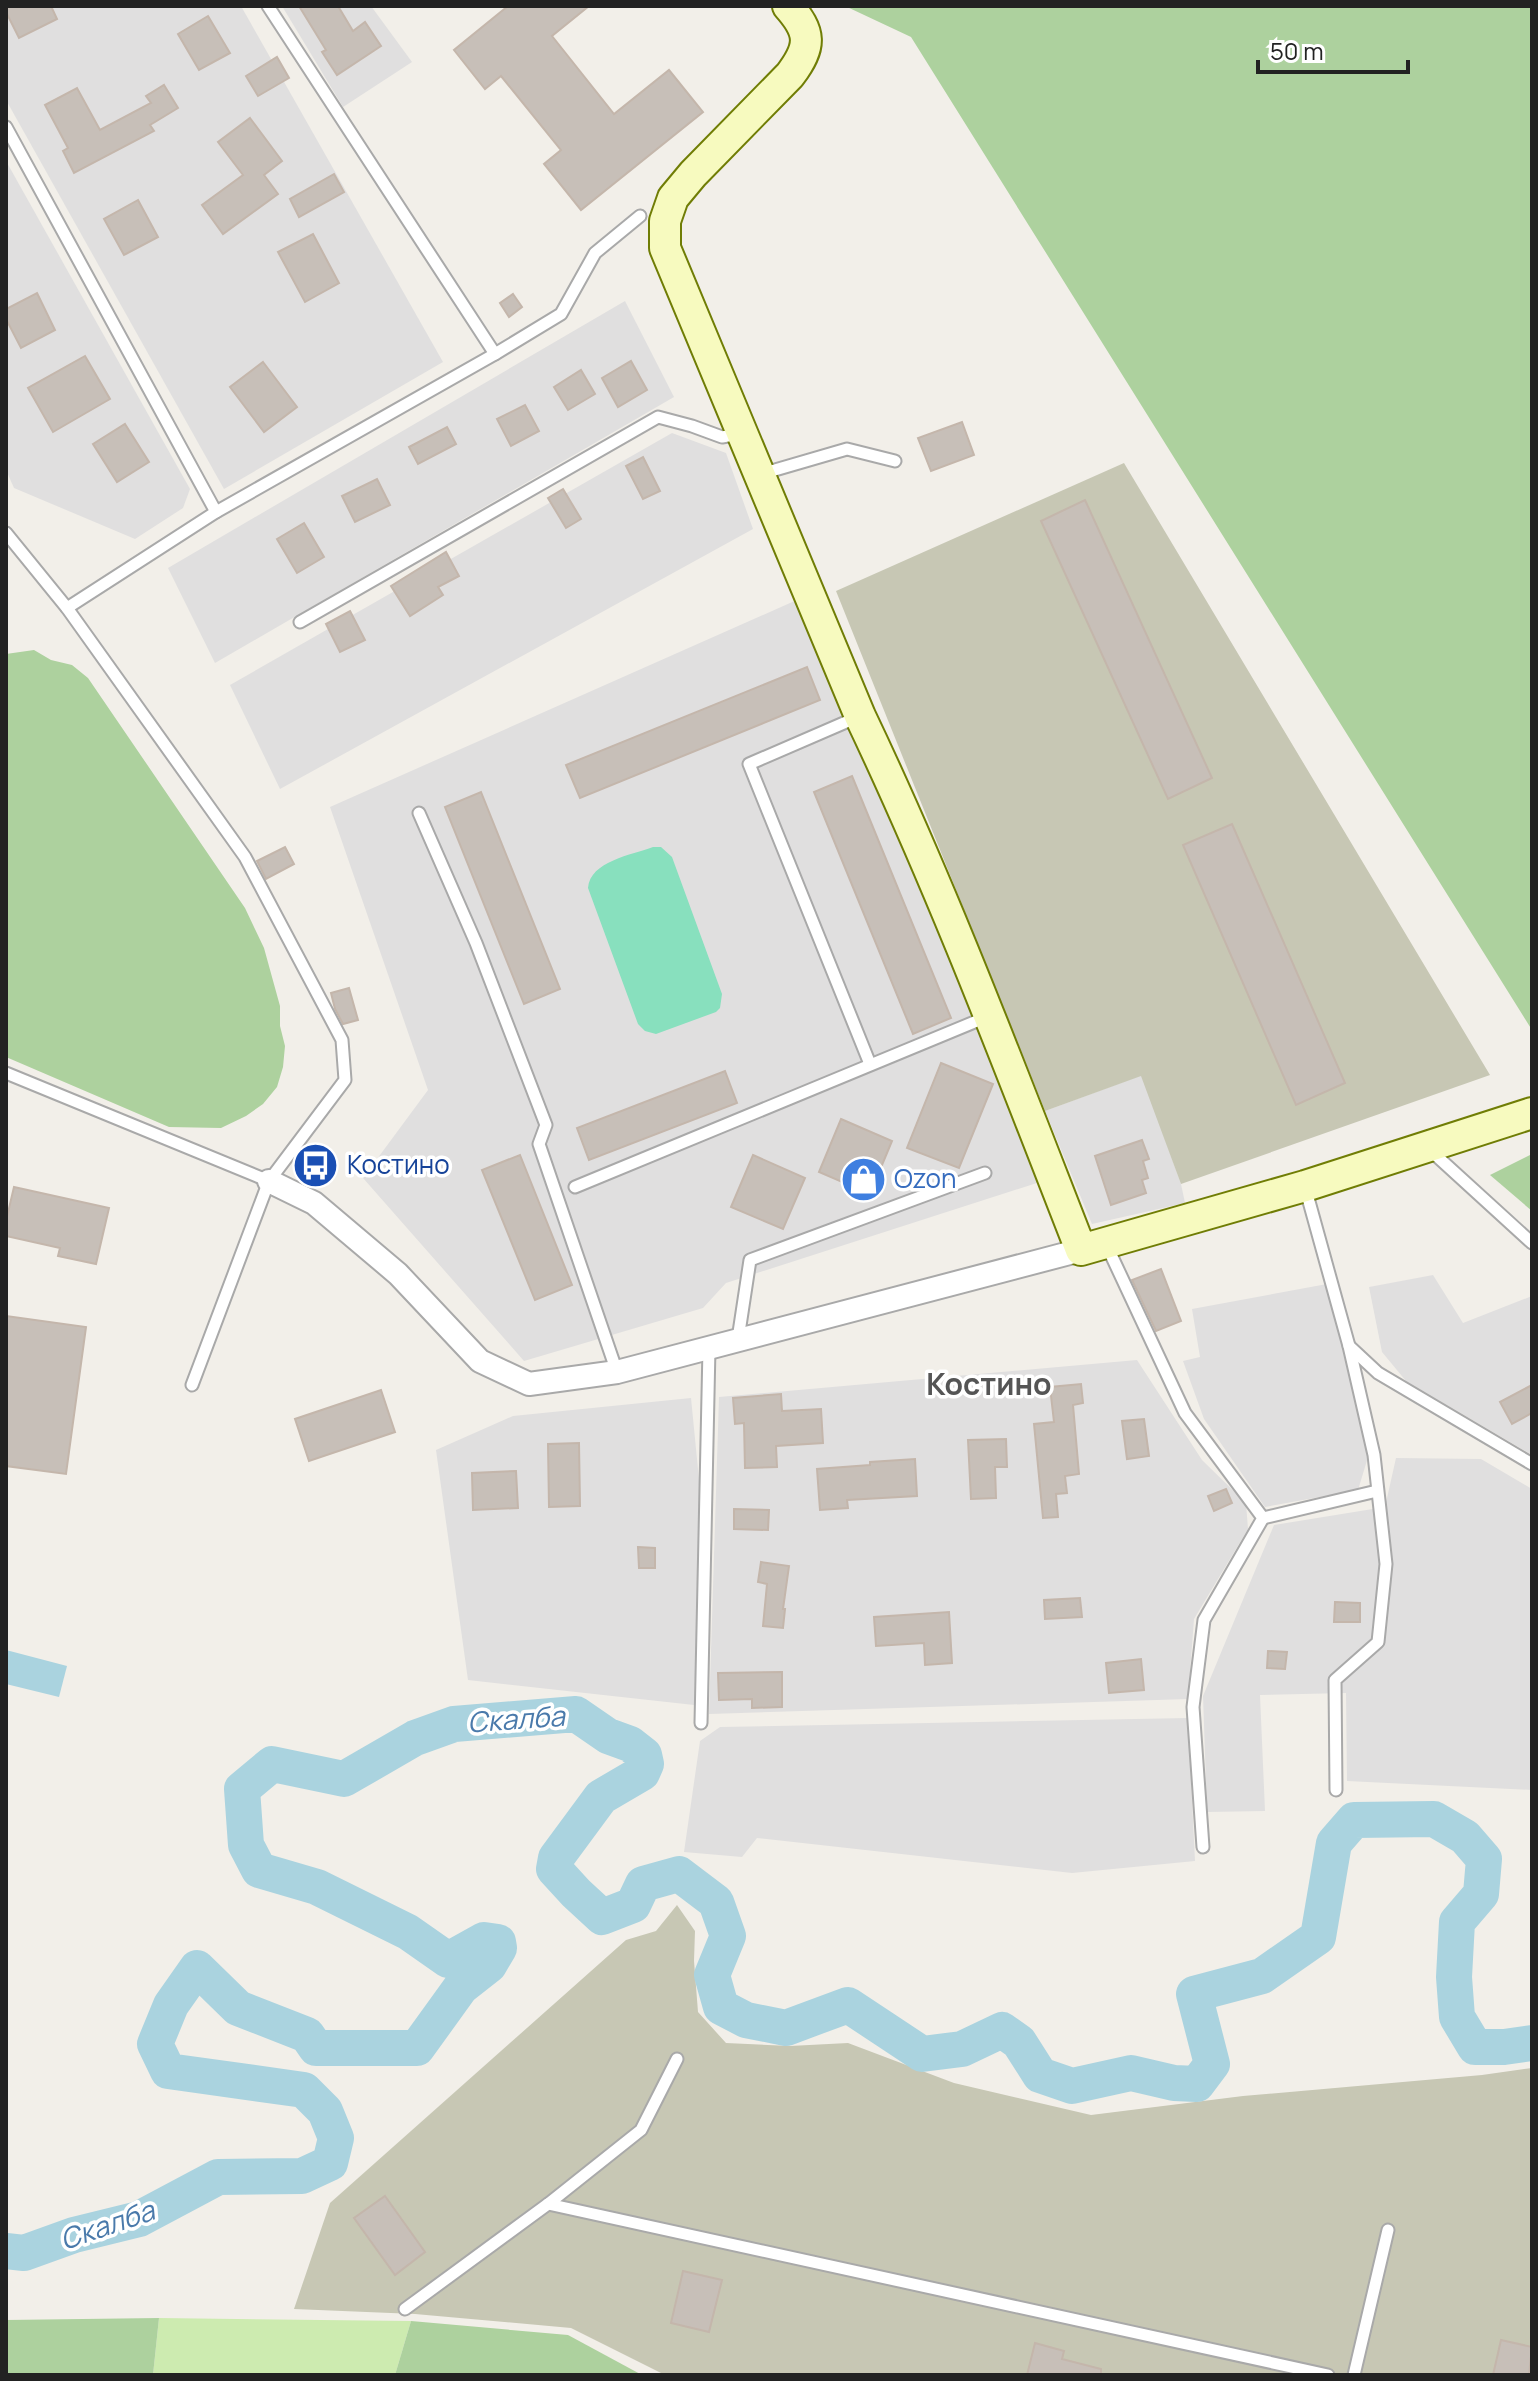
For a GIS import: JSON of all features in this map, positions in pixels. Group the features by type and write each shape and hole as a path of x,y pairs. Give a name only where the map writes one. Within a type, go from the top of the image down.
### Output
{"street":[{"path":"788,6 803,23 808,42 802,60 673,198 665,221 665,248 860,716 989,1016 1094,1247"},
{"path":"269,1181 314,1203 398,1274 480,1361 529,1384 617,1372 1094,1247 1305,1186 1532,1113"}],"lane":[{"path":"268,6 495,354"},
{"path":"6,127 216,512"},
{"path":"67,608 216,512 561,314 595,253 640,216"},
{"path":"300,622 658,417 722,437 744,433"},
{"path":"761,474 847,449 895,461"},
{"path":"6,533 67,608 245,857 342,1040 345,1080 269,1181 192,1385"},
{"path":"860,716 749,764 870,1064"},
{"path":"419,813 476,943 546,1125 539,1144 617,1372"},
{"path":"575,1187 989,1016"},
{"path":"6,1073 269,1181"},
{"path":"1427,1147 1532,1243"},
{"path":"738,1339 750,1260 985,1173"},
{"path":"1305,1186 1349,1346 1374,1455 1386,1564 1378,1642 1335,1680 1336,1790"},
{"path":"1094,1247 1185,1413 1263,1518"},
{"path":"1349,1346 1378,1373 1532,1464"},
{"path":"701,1723 709,1348"},
{"path":"1203,1847 1193,1707 1204,1620 1263,1518 1377,1491"},
{"path":"405,2309 548,2204 641,2130 677,2059"},
{"path":"548,2204 1328,2375"},
{"path":"1354,2375 1388,2230"}],"shaded area":[{"path":"6,6 241,6 443,362 224,489 6,100"},
{"path":"282,6 371,6 412,62 343,107"},
{"path":"6,161 190,489 183,508 135,539 14,488 6,470"},
{"path":"625,301 674,397 215,663 168,568"},
{"path":"672,433 726,453 753,529 280,789 230,685"},
{"path":"1124,463 1490,1075 1181,1184 1141,1076 1045,1111 836,591"},
{"path":"799,599 1043,1181 726,1283 703,1308 524,1361 363,1178 428,1090 330,807"},
{"path":"1142,1075 1185,1203 1092,1224 1045,1111"},
{"path":"1433,1275 1463,1323 1532,1296 1532,1455 1406,1381 1382,1352 1369,1287"},
{"path":"1327,1284 1368,1457 1358,1490 1265,1507 1204,1419 1183,1361 1200,1357 1192,1309"},
{"path":"1137,1360 1202,1460 1246,1503 1248,1529 1194,1619 1188,1699 709,1714 719,1397"},
{"path":"691,1398 701,1500 694,1705 468,1680 436,1450 513,1416"},
{"path":"1396,1458 1481,1459 1532,1489 1532,1790 1347,1781 1346,1693 1260,1695 1265,1811 1207,1812 1203,1696 1274,1525 1385,1507"},
{"path":"1188,1718 1195,1861 1072,1873 757,1838 742,1857 684,1852 700,1741 720,1727"},
{"path":"677,1905 695,1931 698,2012 726,2043 790,2046 848,2043 954,2083 1091,2115 1243,2096 1532,2068 1532,2375 665,2375 571,2328 415,2314 294,2309 330,2203 626,1940 656,1931"}],"green space":[{"path":"845,6 1532,6 1532,1030 911,37"},
{"path":"34,650 51,660 72,665 88,678 245,908 264,948 280,1006 280,1026 285,1046 283,1067 277,1087 263,1104 221,1128 169,1127 6,1057 6,654"},
{"path":"653,847 661,847 672,857 722,994 720,1008 716,1012 656,1034 645,1031 638,1024 588,888 596,871 604,865"},
{"path":"1532,1154 1532,1211 1490,1175"},
{"path":"159,2318 411,2321 395,2375 153,2375"},
{"path":"159,2318 153,2375 6,2375 6,2320"},
{"path":"411,2321 568,2335 642,2375 395,2375"}],"water":[{"path":"6,1650 67,1666 59,1697 6,1684"}],"building":[{"path":"6,6 51,6 57,19 19,38"},
{"path":"299,6 338,6 353,31 365,22 381,46 337,75 322,52 326,50"},
{"path":"508,6 589,6 552,36 614,114 669,70 703,112 581,210 544,164 561,150 501,76 485,89 454,50"},
{"path":"208,16 230,53 199,70 178,34"},
{"path":"277,57 289,78 258,96 246,76"},
{"path":"164,85 178,108 150,125 154,131 74,173 63,151 68,148 45,105 77,88 100,130 151,103 146,96"},
{"path":"250,118 282,161 264,175 278,194 223,234 202,205 243,175 218,142"},
{"path":"334,174 344,192 299,217 290,199"},
{"path":"138,200 158,237 124,255 104,219"},
{"path":"313,234 339,283 305,302 278,252"},
{"path":"37,293 55,330 21,348 6,319 6,309"},
{"path":"513,294 522,307 509,317 500,303"},
{"path":"85,356 110,399 53,432 28,388"},
{"path":"631,361 647,390 618,407 602,378"},
{"path":"263,362 297,407 264,432 230,387"},
{"path":"581,370 595,394 568,410 554,387"},
{"path":"525,405 539,431 511,446 497,419"},
{"path":"962,422 974,455 931,471 918,438"},
{"path":"125,424 149,462 117,482 93,444"},
{"path":"447,427 456,444 418,464 409,447"},
{"path":"643,457 660,491 643,499 626,466"},
{"path":"377,479 390,505 355,522 342,496"},
{"path":"563,489 581,519 566,528 548,498"},
{"path":"1085,500 1212,778 1168,799 1041,521"},
{"path":"304,523 324,557 297,573 277,539"},
{"path":"446,552 459,576 438,587 443,595 410,616 391,586"},
{"path":"350,611 365,640 340,652 326,624"},
{"path":"807,667 820,700 580,798 566,765"},
{"path":"852,776 951,1018 913,1034 814,792"},
{"path":"481,792 560,989 524,1004 445,807"},
{"path":"1232,824 1345,1083 1296,1105 1183,845"},
{"path":"285,847 294,864 266,879 257,861"},
{"path":"349,988 358,1020 343,1024 331,993"},
{"path":"941,1063 993,1084 959,1168 907,1148"},
{"path":"725,1071 737,1103 589,1160 577,1128"},
{"path":"841,1119 892,1141 870,1194 819,1172"},
{"path":"1142,1140 1149,1159 1143,1161 1148,1178 1142,1180 1146,1193 1111,1205 1095,1156"},
{"path":"520,1155 572,1285 535,1300 482,1170"},
{"path":"753,1155 805,1178 783,1229 731,1207"},
{"path":"14,1187 109,1208 96,1264 58,1256 60,1248 6,1236 6,1221"},
{"path":"1161,1269 1181,1321 1156,1331 1132,1280"},
{"path":"6,1316 86,1327 66,1474 6,1466"},
{"path":"1081,1384 1083,1403 1073,1405 1079,1474 1065,1476 1067,1493 1056,1494 1058,1517 1043,1518 1034,1424 1054,1422 1050,1387"},
{"path":"1532,1385 1532,1413 1512,1424 1500,1402"},
{"path":"381,1390 395,1432 309,1461 295,1419"},
{"path":"781,1394 782,1411 821,1409 823,1443 776,1446 777,1467 745,1468 744,1423 735,1424 733,1398"},
{"path":"1144,1419 1149,1456 1127,1459 1122,1421"},
{"path":"1006,1439 1007,1467 995,1467 996,1498 971,1499 968,1440"},
{"path":"579,1443 580,1506 549,1507 548,1444"},
{"path":"915,1459 917,1496 847,1500 848,1508 820,1510 817,1469"},
{"path":"516,1471 518,1508 473,1510 472,1473"},
{"path":"1226,1489 1232,1503 1214,1511 1208,1496"},
{"path":"734,1509 769,1510 768,1530 734,1529"},
{"path":"638,1547 655,1548 655,1568 639,1568"},
{"path":"761,1562 789,1566 783,1628 763,1626 767,1584 758,1582"},
{"path":"1080,1598 1082,1617 1045,1619 1044,1600"},
{"path":"1335,1602 1360,1603 1360,1622 1334,1622"},
{"path":"949,1612 952,1663 925,1665 924,1643 876,1646 874,1617"},
{"path":"1268,1651 1287,1652 1285,1669 1267,1668"},
{"path":"1141,1659 1144,1690 1109,1693 1106,1663"},
{"path":"782,1672 782,1707 752,1708 752,1699 719,1700 718,1673"},
{"path":"385,2196 425,2252 395,2275 354,2218"},
{"path":"683,2271 722,2280 709,2332 671,2323"},
{"path":"1501,2340 1532,2347 1529,2375 1493,2375"},
{"path":"1035,2343 1064,2351 1062,2359 1101,2369 1101,2375 1027,2375"}],"waterway":[{"name":"Скалба","path":"6,2251 24,2253 74,2235 139,2219 218,2177 302,2176 330,2163 336,2138 325,2111 304,2090 168,2071 155,2044 171,2005 197,1968 238,2008 307,2035 316,2048 417,2048 461,1987 489,1965 499,1948 498,1942 484,1940 448,1960 408,1932 317,1887 259,1870 246,1845 242,1789 272,1764 344,1779 415,1738 454,1724 576,1714 644,1755 646,1764 642,1773 601,1797 556,1858 554,1869 602,1917 633,1905 643,1884 679,1874 716,1902 728,1936 712,1975 721,2007 746,2020 786,2028 848,2005 922,2054 962,2049 1002,2030 1019,2042 1040,2075 1072,2086 1131,2073 1174,2083 1197,2084 1212,2064 1194,1994 1262,1976 1318,1937 1334,1843 1354,1820 1434,1819 1465,1837 1484,1859 1481,1894 1457,1922 1454,1977 1457,2017 1475,2047 1532,2043"}],"place":[{"name":"Костино","path":"316,1165"},
{"name":"Ozon","path":"863,1179"}],"district":[{"name":"Костино","path":"989,1385"}]}
